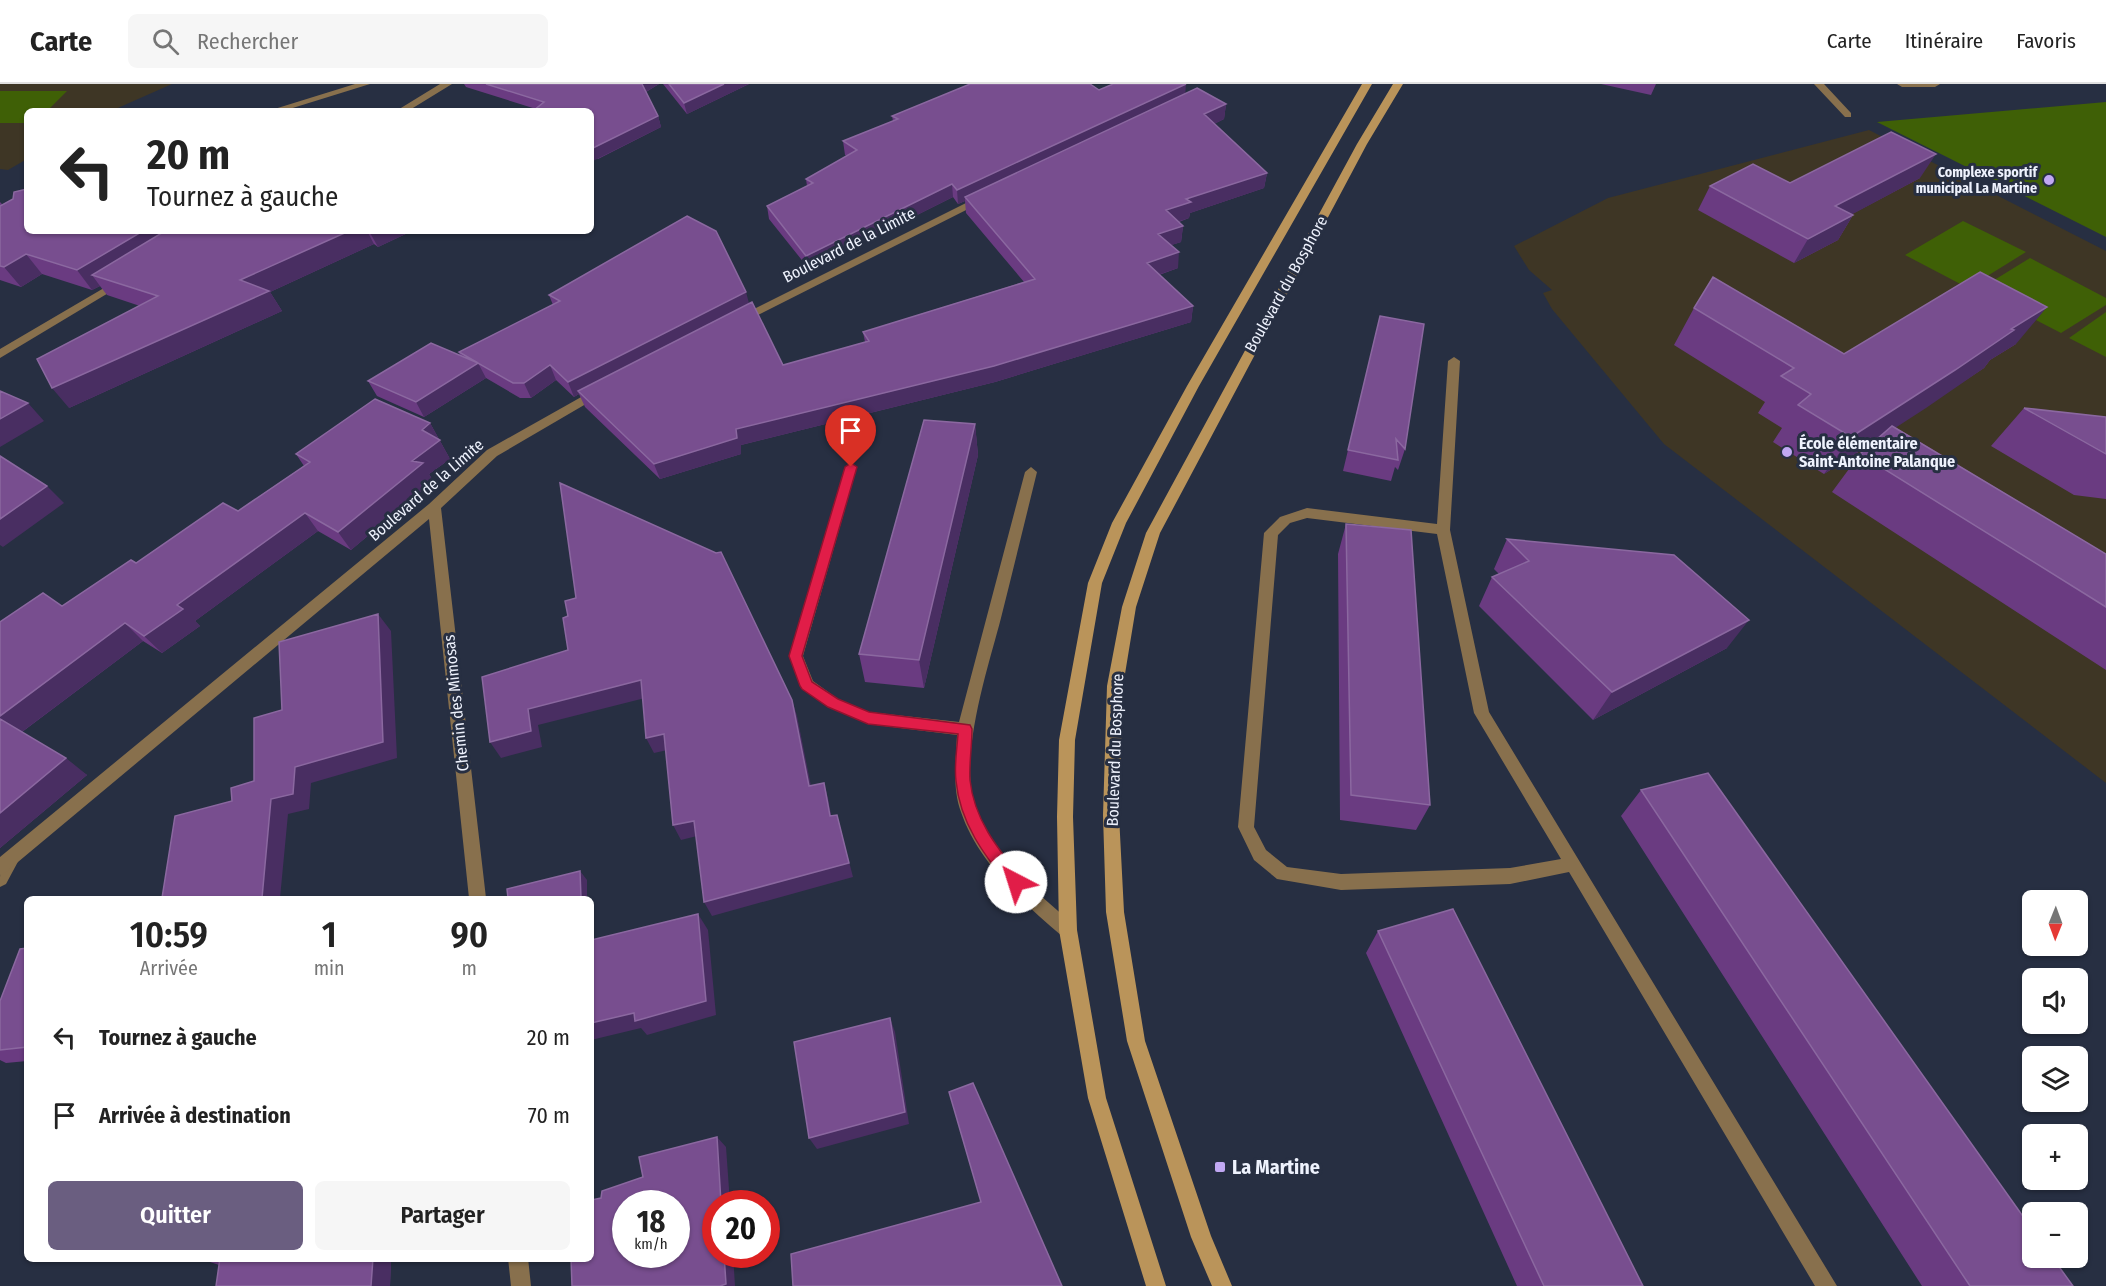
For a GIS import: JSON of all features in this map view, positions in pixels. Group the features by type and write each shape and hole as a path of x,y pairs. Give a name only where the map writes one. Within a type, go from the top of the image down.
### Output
{"street":[{"path":"283,108 365,84"},
{"path":"406,108 447,84"},
{"name":"Boulevard du Bosphore","path":"1156,1286 1097,1098 1068,930 1065,817 1067,740 1095,583 1119,523 1367,84"},
{"name":"Boulevard du Bosphore","path":"1222,1286 1201,1237 1136,1041 1115,912 1111,815 1115,686 1129,607 1153,533 1362,144 1398,84"},
{"path":"1819,84 1848,115"},
{"path":"1902,84 1935,84"},
{"name":"Boulevard de la Limite","path":"730,324 993,193"},
{"path":"0,354 131,274"},
{"path":"1454,361 1443,530 1482,713 1827,1286"},
{"name":"Boulevard de la Limite","path":"7,861 434,507 492,453 614,383"},
{"path":"851,467 796,656 807,686 833,703 868,718 965,729"},
{"path":"1030,472 965,729 963,779 968,811 991,852 1028,897 1068,930"},
{"name":"Chemin des Mimosas","path":"434,507 478,896"},
{"path":"1443,530 1307,513 1285,520 1271,533 1246,827 1260,855 1283,874 1341,882 1510,876 1574,864"},
{"path":"0,879 7,861"},
{"path":"518,1262 521,1286"}],"shaded area":[{"path":"0,84 172,84 118,108 24,108 24,161 8,170 0,169"},
{"name":"École élémentaire Saint-Antoine Palanque","path":"1869,130 2106,251 2106,783 1664,444 1552,309 1543,293 1552,290 1529,270 1514,246 1608,198"}],"green space":[{"path":"0,91 67,91 50,108 24,108 24,123 0,123"},
{"name":"Complexe sportif municipal La Martine","path":"2106,102 2106,237 1877,122"},
{"path":"1963,221 2026,252 1968,288 1905,255"},
{"path":"2030,258 2106,298 2106,305 2061,333 1978,290"},
{"path":"2106,312 2106,357 2069,338"}],"building":[{"path":"486,84 642,84 658,116 594,148 594,108 537,108 544,102"},
{"path":"669,84 724,84 684,103"},
{"path":"970,84 1090,84 1099,90 1113,84 1186,84 957,190 952,184 806,256 767,206 813,183 806,179 857,150 843,141 898,119 892,116"},
{"path":"1197,88 1226,104 1204,114 1267,173 1186,199 1191,202 1166,210 1183,226 1158,234 1179,252 1147,263 1193,306 994,366 736,429 737,438 654,464 578,391 752,302 783,365 869,341 863,332 1035,279 965,197"},
{"path":"1891,132 1936,154 1835,206 1853,215 1808,239 1710,186 1753,164 1790,183"},
{"path":"24,190 24,234 138,234 77,270 26,254 4,267 0,266 0,206 13,199 14,192"},
{"path":"687,216 716,231 746,292 568,382 550,365 524,383 513,383 459,352 560,301 549,295"},
{"path":"160,234 342,234 240,280 269,291 52,388 37,359 158,296 92,275"},
{"path":"1980,272 2047,307 1851,437 1798,405 1811,394 1781,376 1794,368 1694,308 1713,277 1844,354"},
{"path":"1380,316 1424,324 1405,449 1396,439 1398,460 1348,450"},
{"path":"431,343 478,363 416,402 368,381"},
{"path":"0,391 28,403 0,419"},
{"path":"375,399 430,423 422,430 440,440 412,461 423,463 338,532 305,513 177,605 183,609 144,636 125,623 0,716 0,622 43,593 62,606 131,560 136,563 223,503 238,511 310,462 296,454"},
{"path":"2024,408 2106,417 2106,454"},
{"path":"924,420 975,424 919,660 859,654"},
{"path":"1892,426 2106,554 2106,607 1860,454"},
{"path":"0,456 47,486 0,519"},
{"path":"560,483 716,553 721,552 792,700 809,786 824,783 830,816 837,815 849,863 704,902 694,821 673,825 664,734 646,738 641,680 528,709 531,731 490,742 482,677 568,650 563,618 568,616 565,601 576,598"},
{"path":"1346,524 1411,530 1430,805 1351,795"},
{"path":"1507,539 1674,555 1749,620 1612,692 1492,577 1529,561"},
{"path":"378,614 383,742 295,767 293,794 271,799 262,896 162,896 175,816 232,801 231,788 254,781 254,718 282,710 279,642"},
{"path":"0,719 66,758 0,813"},
{"path":"1708,773 2022,1215 2022,1268 2060,1268 2073,1286 1970,1286 1641,790"},
{"path":"580,871 581,896 508,896 507,889"},
{"path":"1453,909 1643,1286 1544,1286 1378,931"},
{"path":"698,914 706,1001 635,1021 634,1013 594,1022 594,939"},
{"path":"24,948 24,1047 0,1050 0,1001 20,949"},
{"path":"890,1018 905,1112 809,1138 794,1042"},
{"path":"973,1083 1062,1286 793,1286 791,1254 981,1202 949,1092"},
{"path":"717,1137 720,1190 702,1190 702,1268 725,1268 726,1284 720,1286 572,1286 571,1262 594,1262 594,1199 601,1198 602,1191 643,1177 639,1157"},
{"path":"219,1262 373,1262 371,1286 216,1286"}],"place":[{"name":"Complexe sportif municipal La Martine","path":"2049,180"},
{"name":"École élémentaire Saint-Antoine Palanque","path":"1787,452"},
{"name":"La Martine","path":"1220,1167"}],"route":[{"path":"851,467 796,656 807,686 833,703 868,718 965,729 963,779 968,811 991,852 1016,882"}]}
